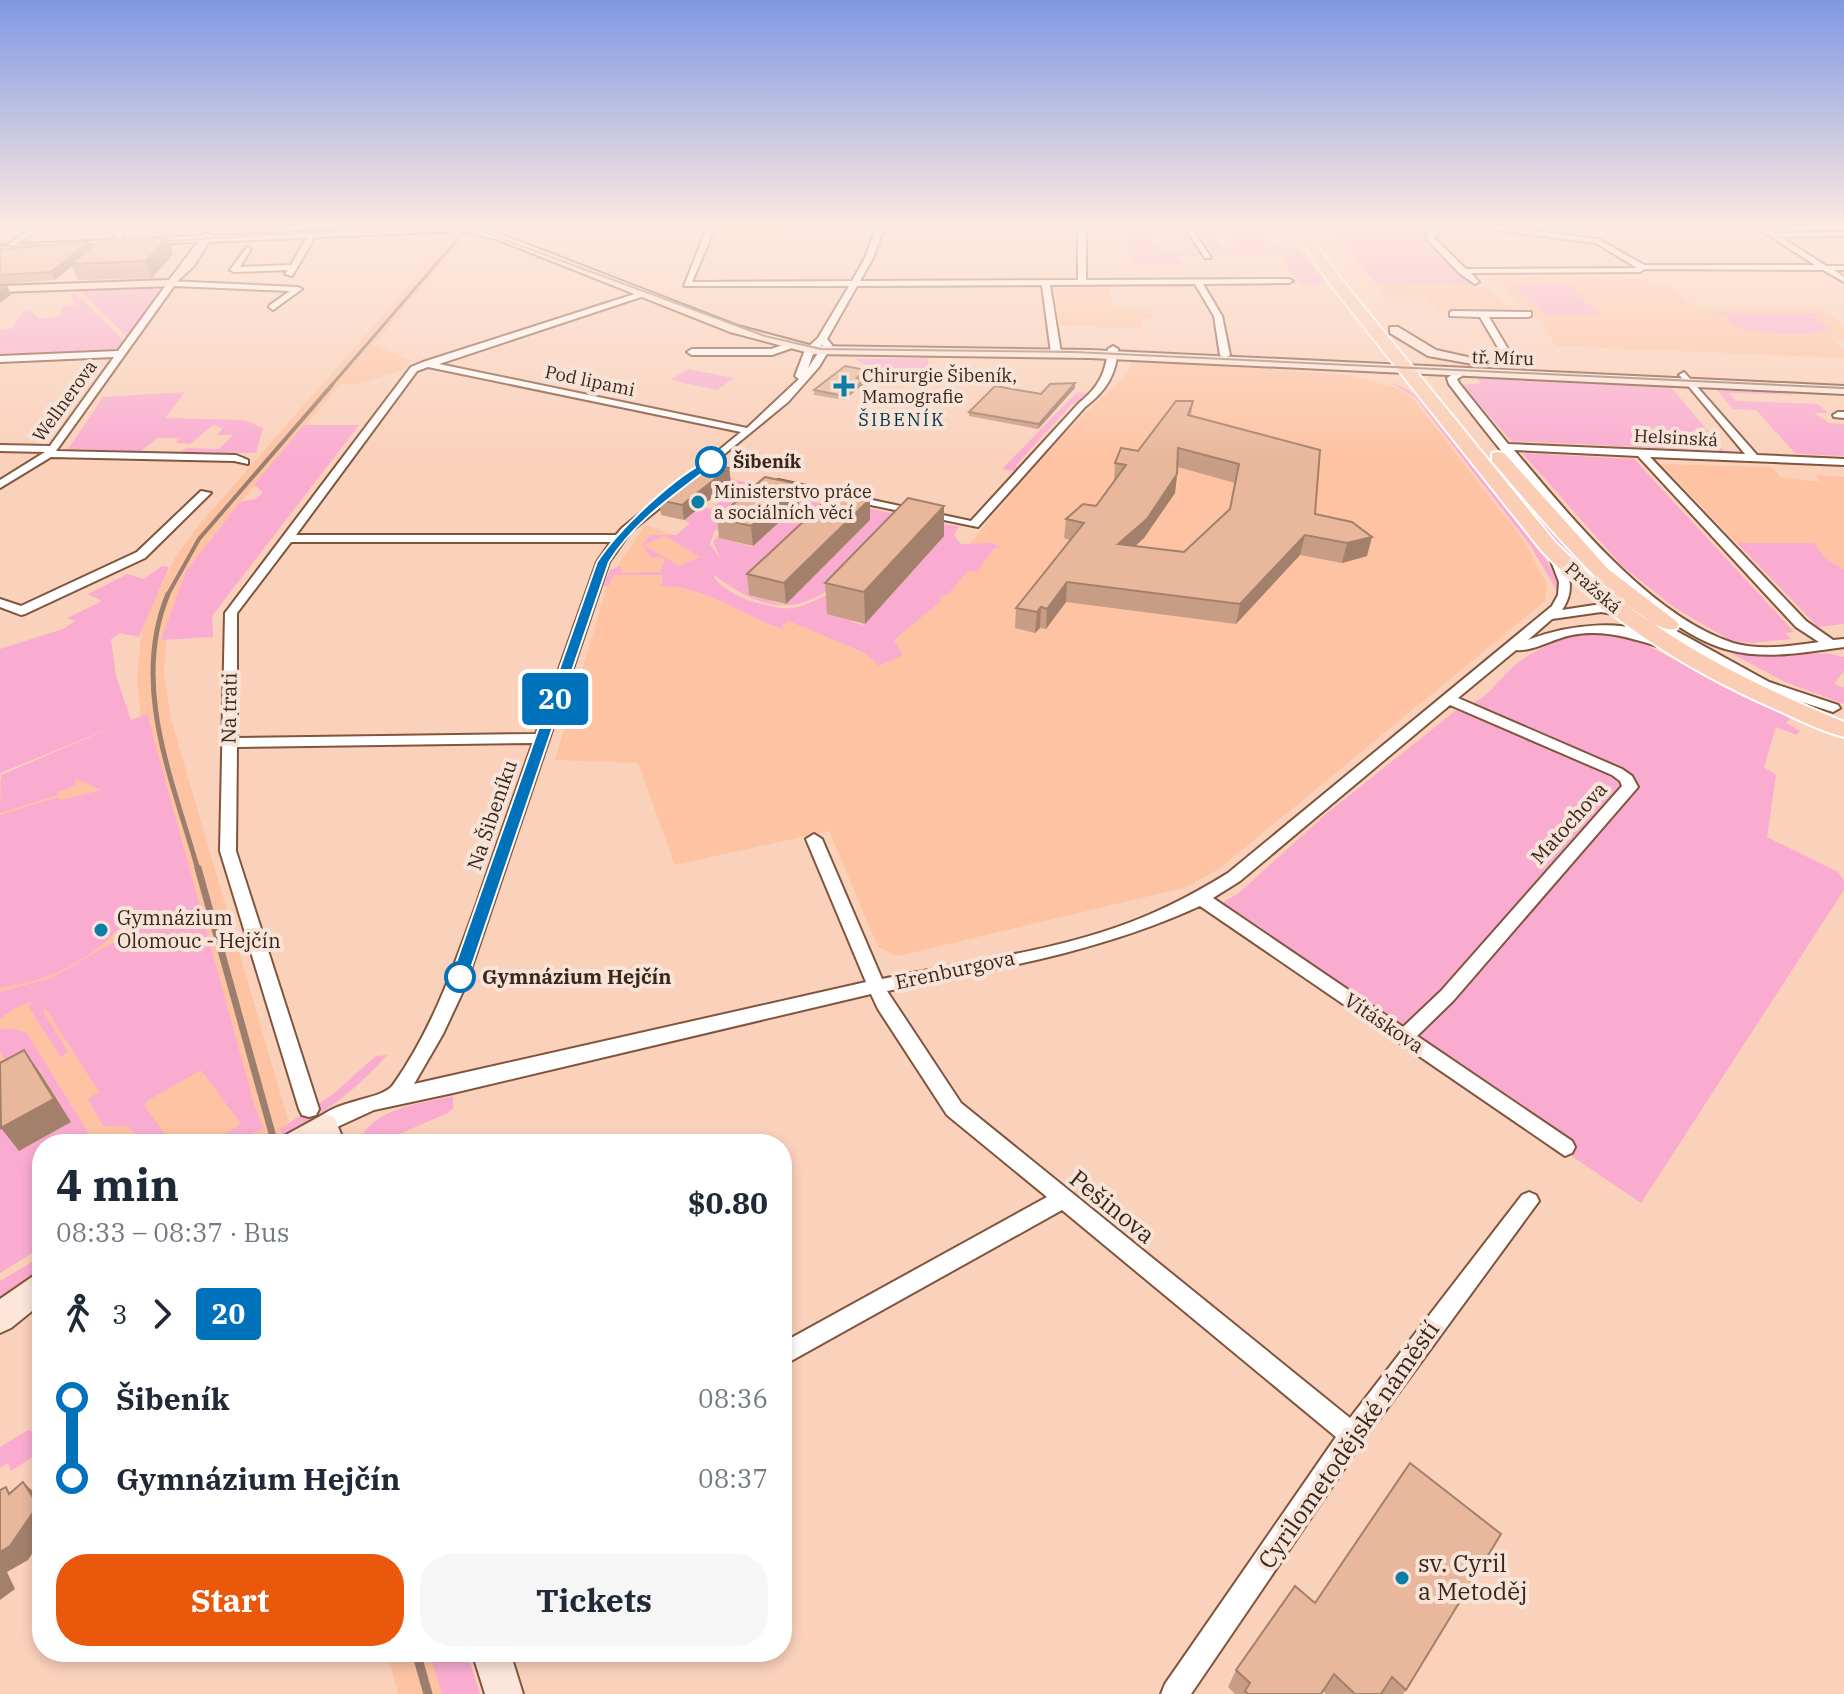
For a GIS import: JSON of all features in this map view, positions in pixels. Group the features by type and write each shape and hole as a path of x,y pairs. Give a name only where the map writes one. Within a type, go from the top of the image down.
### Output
{"main road":[{"path":"672,304 734,329 789,346 820,346"},
{"path":"695,304 778,335 820,346"},
{"path":"1355,304 1413,365"},
{"path":"1372,304 1394,330 1413,365"},
{"path":"1339,359 1374,352 1379,344 1374,326"},
{"path":"1394,330 1420,347 1441,355 1513,366"},
{"name":"tř. Míru","path":"820,346 1228,354 1413,365 1459,374 1844,382"},
{"path":"1228,354 1373,374 1406,385 1436,407"},
{"name":"tř. Míru","path":"1228,354 1413,365 1554,368 1844,390"},
{"name":"Pražská","path":"1413,365 1436,407 1554,553 1619,600 1677,650 1754,691 1844,730"},
{"name":"Pražská","path":"1413,365 1571,541 1619,600 1714,653 1838,710"},
{"path":"0,1320 32,1293"},
{"path":"0,1320 32,1307"},
{"path":"494,1662 504,1694"}],"street":[{"name":"Wellnerova","path":"0,485 51,452 157,304"},
{"path":"273,307 277,304"},
{"path":"425,363 609,304"},
{"name":"Na Šibeníku","path":"398,1094 434,1034 456,987 598,573 617,539 749,431 799,382 844,304"},
{"path":"1049,304 1056,350"},
{"path":"1211,304 1218,316 1228,354"},
{"path":"1453,314 1528,314"},
{"path":"1483,314 1513,366"},
{"path":"692,352 765,352 789,346"},
{"path":"769,482 974,525 1082,405 1102,389 1111,370 1113,352"},
{"path":"0,359 121,354"},
{"name":"Pod lipami","path":"425,363 749,431"},
{"name":"Na trati","path":"321,1126 228,851 231,613 412,371 425,363"},
{"name":"Pražská","path":"1459,374 1452,382 1621,574 1704,634 1726,645 1756,650 1840,645"},
{"path":"1686,379 1754,458"},
{"name":"Helsinská","path":"1507,447 1844,462"},
{"path":"0,448 236,458 244,462"},
{"path":"1641,453 1801,624 1840,645"},
{"path":"0,603 21,611 141,555 205,493"},
{"path":"287,538 617,539"},
{"name":"Erenburgova","path":"321,1126 361,1105 398,1094 461,1084 1100,938 1146,925 1202,899 1234,877 1550,616 1567,592 1554,553"},
{"path":"1550,616 1619,600"},
{"name":"Erenburgova","path":"1531,643 1550,631 1606,618 1619,600"},
{"name":"Erenburgova","path":"1509,652 1531,643 1601,626 1632,632 1677,650"},
{"name":"Matochova","path":"1405,1037 1447,996 1630,787 1627,779 1617,772 1451,700"},
{"path":"229,743 542,738"},
{"name":"Pešinova","path":"814,839 875,987 892,1019 954,1109 1061,1200 1352,1435"},
{"name":"Vitáskova","path":"1202,899 1565,1147"},
{"path":"792,1349 1061,1200"},
{"name":"Cyrilometodějské náměstí","path":"1175,1694 1352,1435 1529,1201"}],"shaded area":[{"path":"86,304 124,341 117,349 0,356 0,331 12,328 23,312 30,310 40,319 61,316 62,307"},
{"path":"93,304 150,304 127,337"},
{"name":"Gymnázium Olomouc - Hejčín","path":"393,304 408,304 374,344 411,361 403,370 356,384 340,384 210,539 167,632 164,672 171,719 292,1134 248,1134 246,1126 232,1134 32,1134 32,1253 0,1273 0,781 141,721 137,678 141,636 148,613 177,554 204,519"},
{"path":"1057,304 1150,308 1153,319 1141,319 1144,329 1060,325"},
{"path":"1431,304 1506,304 1513,310 1438,312"},
{"path":"1518,304 1822,306 1844,327 1844,341 1835,341 1844,350 1844,358 1556,346 1538,319"},
{"path":"1533,304 1589,304 1601,316 1544,315"},
{"path":"1707,312 1818,314 1822,316 1811,317 1830,328 1795,334 1765,332 1730,324 1726,315"},
{"path":"928,358 929,374 945,377 890,378 855,359"},
{"path":"1132,360 1349,375 1400,389 1413,399 1526,544 1547,585 1545,601 1220,868 1187,887 898,956 878,947 829,831 675,865 638,763 555,760 610,577 645,525 672,534 723,570 703,585 881,652 1046,451 1128,372"},
{"path":"688,369 734,378 717,390 670,380"},
{"path":"1477,378 1671,387 1724,451 1511,441 1463,385 1481,383"},
{"path":"1420,379 1509,483 1611,590 1603,592 1565,556"},
{"path":"1388,381 1409,390 1425,403 1480,469 1542,553 1555,577 1559,594 1530,545 1416,398"},
{"path":"1716,389 1790,392 1794,395 1729,393 1736,401 1818,404 1828,413 1814,413 1829,423 1844,424 1844,456 1796,454 1756,410 1733,409"},
{"path":"185,392 165,418 244,420 263,428 256,453 181,452 186,448 219,449 233,435 217,435 223,428 213,425 190,444 176,443 180,438 157,438 141,451 68,449 103,397"},
{"path":"1077,392 1091,394 1071,405 1016,465 1019,469 1017,472 1002,469"},
{"path":"304,425 359,425 212,616 213,637 161,640 186,571 240,502 256,499 263,492 254,485"},
{"path":"1522,453 1634,459 1794,632 1785,633 1791,639 1751,643 1730,640 1675,608 1622,566"},
{"path":"1661,464 1772,467 1781,477 1809,481 1820,481 1815,475 1844,477 1844,570 1825,558 1814,543 1737,543"},
{"path":"708,474 766,487 714,532 710,544 720,558 713,542 732,519 720,538 752,547 799,504 797,493 826,499 816,502 826,505 747,576 773,602 781,604 770,604 743,594 713,574 725,588 760,604 793,608 836,591 852,622 864,625 944,536 940,524 959,526 954,535 961,544 993,543 1001,548 995,547 977,572 968,571 948,594 940,597 941,601 896,638 894,641 903,655 879,666 865,653 789,621 782,625 785,630 710,596 678,587 661,586 663,575 613,575 609,586 603,586 610,570 620,566 622,573 661,572 665,558 650,557 643,544 651,535 676,535 690,523 684,520 699,506 710,509 723,499 712,495 730,484","holes":["665,536 700,557 679,566 644,545"]},
{"path":"867,508 897,514 887,518 897,521 835,585 815,598 793,605 785,604 870,520"},
{"path":"1737,543 1814,543 1825,558 1844,570 1844,624 1818,627"},
{"name":"Gymnázium Olomouc - Hejčín","path":"162,566 169,567 139,637 120,633 111,639 116,676 131,720 147,714 255,1108 264,1129 250,1134 224,1134 241,1124 201,1070 147,1101 145,1107 165,1134 136,1134 126,1126 103,1126 88,1099 99,1092 46,1009 43,1011 68,1052 61,1057 28,1006 37,1000 16,1007 0,1019 0,992 51,978 116,941 139,942 132,912 107,941 74,964 38,980 0,988 0,815 58,797 60,800 102,790 76,779 75,786 58,792 58,795 0,813 1,775 118,725 0,773 0,649 63,629 75,621 67,618 102,601 88,594 127,574 144,579"},
{"path":"1595,630 1628,635 1737,693 1792,717 1786,723 1800,731 1797,735 1776,727 1764,767 1776,775 1767,837 1838,872 1844,880 1844,890 1641,1203 1210,910 1239,893 1326,814 1459,708 1485,695 1519,662 1555,642"},
{"path":"1687,630 1747,655 1822,653 1844,657 1844,671 1834,684 1844,688 1844,704 1785,682"},
{"path":"11,1028 27,1033 89,1134 32,1134 32,1253 0,1273 0,1126 71,1122 39,1069 18,1080 0,1052 0,1030"},
{"path":"387,1055 339,1100 312,1119 282,1134 280,1129 332,1095 376,1056"},
{"path":"453,1096 453,1108 448,1113 399,1134 363,1134 385,1115"},
{"path":"32,1262 32,1280 0,1299 0,1281"},
{"path":"28,1430 32,1431 32,1457 11,1471 8,1463 0,1468 0,1447"},
{"path":"390,1662 449,1662 458,1694 398,1694"},
{"path":"432,1662 470,1662 480,1694 442,1694"}],"building":[{"name":"Chirurgie Šibeník, Mamografie","path":"845,366 866,370 857,378 864,380 844,396 814,390"},
{"path":"1075,383 1039,424 969,412 995,386 1041,394 1050,384"},
{"path":"1176,401 1193,401 1188,415 1320,450 1315,514 1352,522 1372,537 1347,543 1305,535 1240,604 1067,582 1047,609 1041,607 1037,612 1016,608 1084,523 1066,519 1083,504 1096,506 1126,465 1115,463 1121,448 1138,451","holes":["1178,448 1239,464 1230,509 1184,552 1118,544 1147,519 1177,474"]},
{"path":"707,463 729,468 682,505 659,500"},
{"path":"765,477 798,484 751,526 717,518"},
{"path":"835,492 870,499 784,583 747,574"},
{"path":"908,498 944,506 864,592 825,583"},
{"path":"24,1050 54,1099 1,1128 0,1063"},
{"name":"sv. Cyril a Metoděj","path":"1410,1463 1501,1534 1406,1690 1392,1677 1381,1694 1355,1694 1334,1674 1321,1694 1248,1694 1245,1691 1250,1683 1236,1670 1295,1586 1315,1603"},
{"path":"23,1482 32,1496 32,1514 10,1546 0,1552 0,1490 6,1487 9,1494"}],"tram line":[{"path":"679,304 765,336 821,349 1074,352 1844,388"}],"railway":[{"path":"330,387 402,304"},
{"path":"168,595 199,539 332,385"},
{"path":"168,595 157,628 153,663 154,698 159,733 198,870"},
{"path":"198,868 272,1134"},
{"path":"419,1662 428,1694"}],"bus line":[{"name":"20","path":"460,977 603,562 617,539 636,521 711,462"}],"place":[{"name":"Chirurgie Šibeník, Mamografie","path":"844,386"},
{"name":"Šibeník","path":"711,462"},
{"name":"Ministerstvo práce a sociálních věcí","path":"698,502"},
{"name":"Gymnázium Olomouc - Hejčín","path":"101,930"},
{"name":"Gymnázium Hejčín","path":"460,977"},
{"name":"sv. Cyril a Metoděj","path":"1402,1578"}],"district":[{"name":"ŠIBENÍK","path":"902,420"}]}
